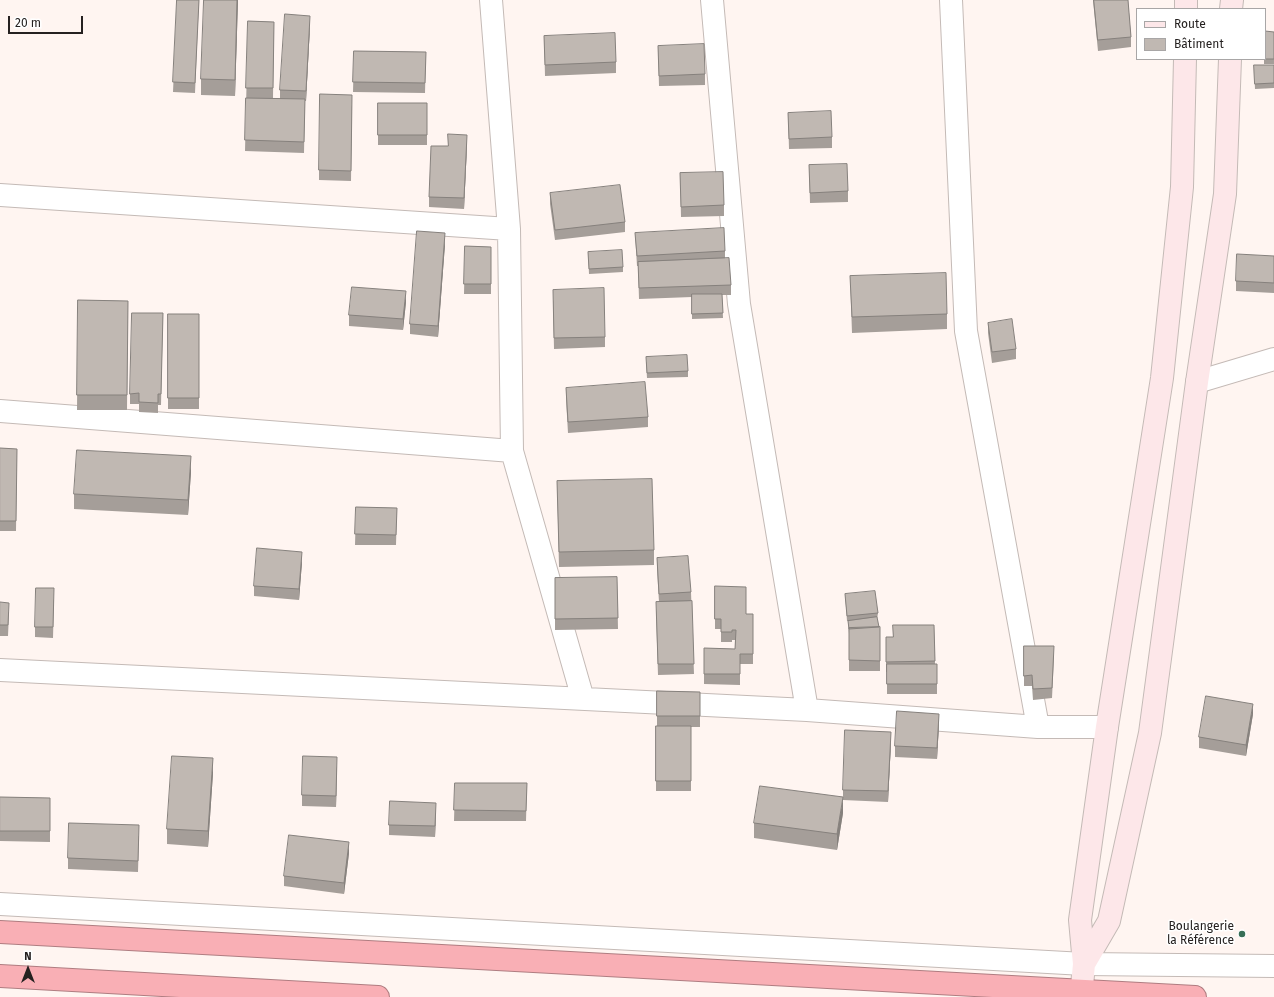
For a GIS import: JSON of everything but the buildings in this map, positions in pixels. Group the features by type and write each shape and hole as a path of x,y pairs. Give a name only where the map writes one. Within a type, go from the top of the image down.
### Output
{"highway":[{"path":"0,932 1081,994 1196,997"},
{"path":"0,976 378,997"}],"street":[{"path":"491,0 509,229 512,451 582,700"},
{"path":"712,0 738,304 807,710"},
{"path":"951,0 966,331 1038,727"},
{"path":"1081,994 1084,964 1080,920 1107,727 1162,378 1182,187 1185,60"},
{"path":"1084,964 1109,921 1150,733 1197,382 1225,194 1230,60"},
{"path":"0,195 509,229"},
{"path":"1197,382 1274,359"},
{"path":"0,411 512,451"},
{"path":"0,670 807,710 1038,727 1107,727"},
{"path":"0,904 1084,964 1274,966"}],"place":[{"name":"Boulangerie la Référence","path":"1242,934"}]}
